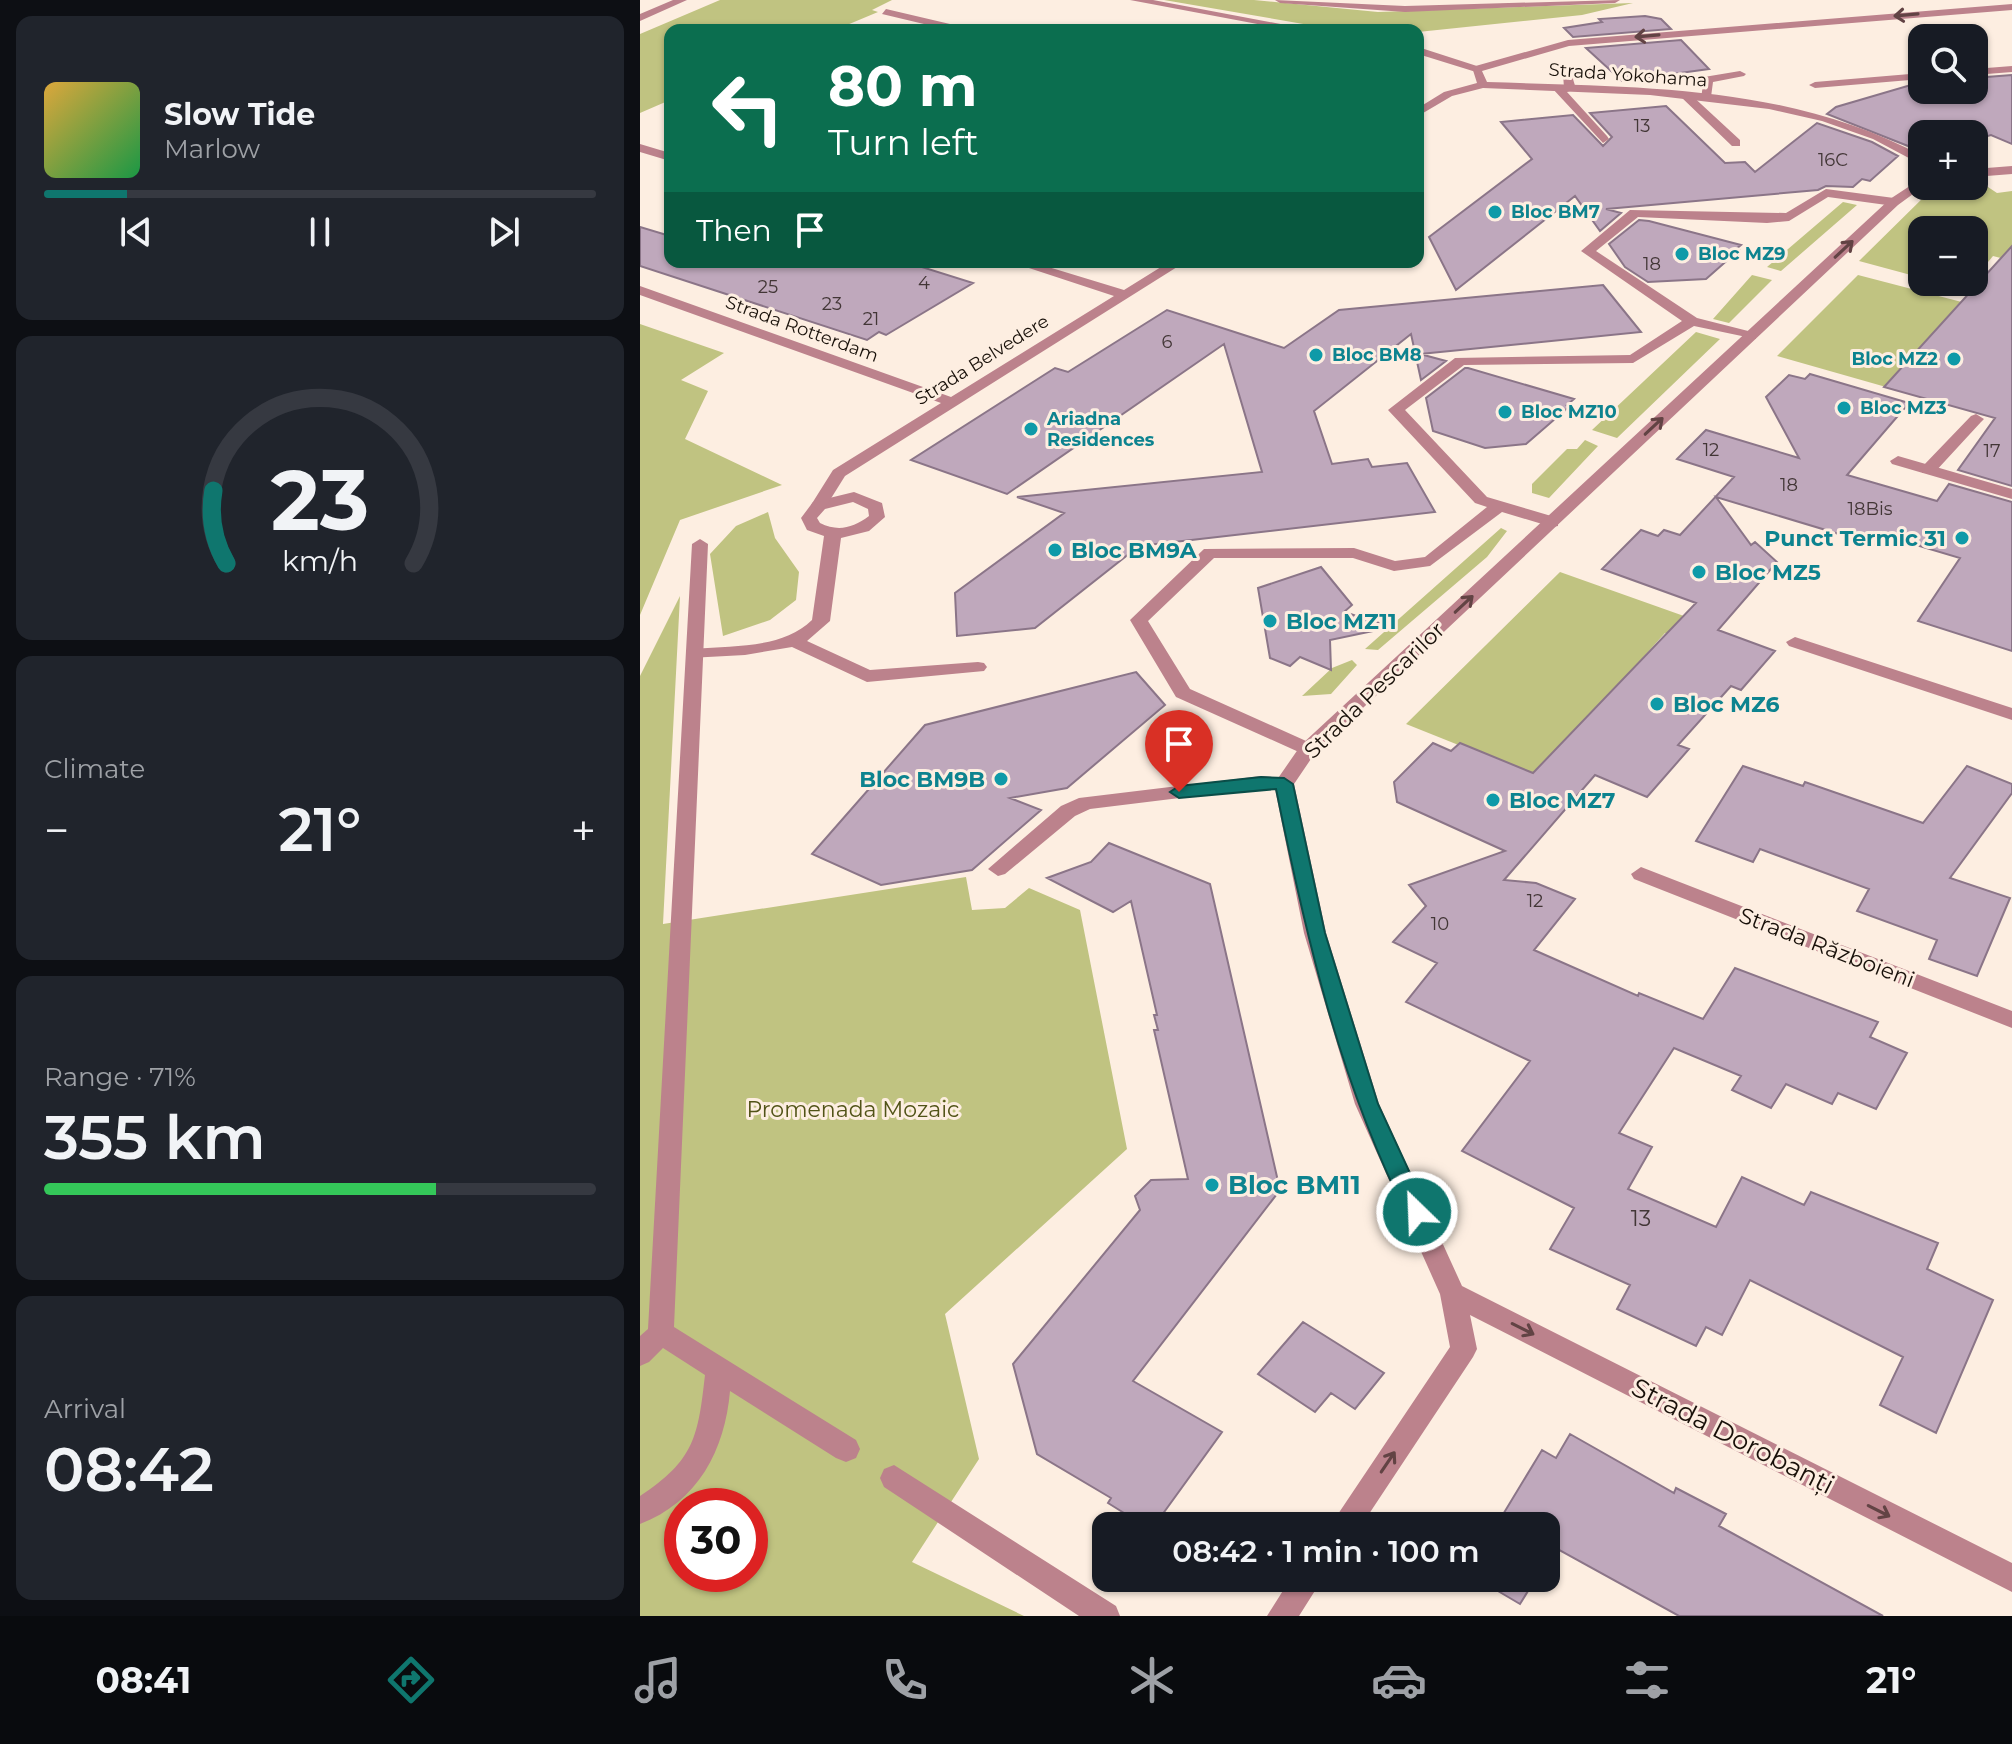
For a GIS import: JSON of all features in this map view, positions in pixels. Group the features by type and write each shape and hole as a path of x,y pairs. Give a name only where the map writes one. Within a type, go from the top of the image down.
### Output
{"street":[{"path":"640,18 682,0"},
{"path":"1135,0 1273,24"},
{"path":"1280,0 1405,9 1615,0"},
{"path":"1424,52 1476,69 1568,43 2012,7"},
{"path":"886,12 937,24"},
{"path":"1424,109 1448,94 1483,85 1476,69"},
{"path":"1988,71 2012,69"},
{"path":"1591,73 1567,76 1564,88 1603,139"},
{"path":"1705,97 1708,79 1740,74"},
{"path":"1815,85 1908,77"},
{"name":"Strada Yokohama","path":"1483,85 1684,94 1792,111 1838,125 1908,155"},
{"path":"1684,94 1736,143"},
{"path":"640,148 664,155"},
{"path":"1988,172 2012,170"},
{"name":"Strada Pescarilor","path":"1284,784 1308,749 1908,192"},
{"path":"1751,336 1692,321 1588,251 1635,213 1767,219 1789,217 1826,193 1894,202"},
{"path":"1038,268 1126,295"},
{"name":"Strada Belvedere","path":"819,505 839,473 1169,268"},
{"name":"Strada Rotterdam","path":"640,290 952,402"},
{"path":"1552,522 1481,500 1396,410 1460,361 1633,359 1692,321"},
{"path":"1928,470 1976,419"},
{"path":"1898,461 2012,494"},
{"path":"854,497 876,506 877,517 869,525 833,533 813,526 809,518 819,505 854,497"},
{"path":"1308,749 1183,693 1139,620 1210,553 1354,553 1394,566 1430,561 1499,506"},
{"path":"695,654 794,641 814,631 821,621 833,533"},
{"path":"640,1354 661,1333 700,544"},
{"path":"794,641 867,676 978,667"},
{"path":"1795,642 2012,714"},
{"path":"998,869 1068,811 1086,803 1261,782 1284,784 1315,933 1367,1104 1453,1294 1464,1349 1353,1512"},
{"name":"Strada Războieni","path":"1641,874 2012,1020"},
{"name":"Strada Dorobanți","path":"1453,1294 2012,1578"},
{"path":"661,1333 846,1449"},
{"path":"640,1511 658,1502 689,1473 709,1439 719,1369"},
{"path":"894,1478 1105,1616"},
{"path":"1282,1616 1298,1592"}],"green space":[{"path":"720,0 892,0 872,10 878,12 849,24 664,24 664,103 640,113 640,34"},
{"path":"1164,0 1254,0 1378,12 1633,3 1582,15 1424,31 1424,24 1303,24"},
{"path":"1988,187 1997,193 2012,191 2012,261 1993,256 1988,262 1988,216 1908,216 1908,274 1859,261 1921,200 1988,200"},
{"path":"1843,202 1857,205 1781,271 1767,267"},
{"path":"1752,275 1772,280 1729,323 1713,319"},
{"path":"1858,275 1908,288 1908,296 1939,296 1977,306 1900,391 1777,356"},
{"path":"640,324 724,353 681,380 708,391 685,439 782,485 680,520 640,615"},
{"path":"1696,332 1720,339 1617,438 1592,430"},
{"path":"1585,440 1598,446 1549,498 1532,493 1532,484 1567,449 1577,449"},
{"path":"768,512 775,538 799,572 796,600 770,620 723,636 710,554 736,526"},
{"path":"1501,528 1507,531 1487,557 1378,650 1365,649"},
{"path":"1560,572 1698,621 1682,639 1665,633 1536,776 1406,724"},
{"name":"Promenada Mozaic","path":"680,596 663,924 966,877 972,910 1005,908 1029,888 1080,910 1127,1149 945,1314 979,1459 912,1562 1024,1616 640,1616 640,676"},
{"path":"1352,660 1357,665 1331,694 1302,696 1332,668"}],"building":[{"path":"1645,16 1661,19 1671,29 1573,37 1564,28 1602,22 1599,19"},
{"path":"1681,40 1709,69 1622,81 1586,48"},
{"path":"2012,75 2012,144 1988,136 1988,120 1908,120 1908,146 1827,114 1836,107 1908,86 1908,104 1988,104 1988,77"},
{"path":"1666,106 1725,163 1745,162 1755,172 1817,123 1872,142 1898,156 1870,181 1862,179 1853,187 1826,186 1818,190 1606,209 1621,213 1600,231 1575,196 1456,290 1429,237 1532,159 1501,122 1573,115 1603,146 1612,137 1590,113"},
{"name":"Bloc MZ9","path":"1639,220 1741,245 1706,279 1648,282 1625,267 1609,244"},
{"path":"640,227 664,234 664,268 925,268 973,283 886,335 879,332 867,340 640,266"},
{"path":"2012,246 2012,486 1958,470 1995,418 1884,387 1967,296 1988,296 1988,272"},
{"path":"1603,285 1641,332 1420,354 1446,361 1421,380 1411,334 1314,411 1332,464 1368,459 1372,467 1407,463 1435,512 1139,546 1035,628 957,636 955,593 1064,513 1017,497 1262,472 1224,344 1007,494 911,460 1055,368 1068,372 1167,310 1284,348 1339,310"},
{"name":"Bloc MZ10","path":"1465,368 1574,399 1526,444 1485,448 1433,431 1426,398"},
{"path":"1810,374 1909,403 1847,475 1937,501 1949,484 2012,502 2012,651 1918,621 1960,558 1886,536 1879,546 1716,497 1751,545 1755,542 1777,562 1718,630 1775,651 1741,690 1731,686 1678,745 1689,749 1647,797 1595,775 1504,880 1536,883 1575,899 1534,950 1638,996 1639,993 1703,1019 1735,968 1878,1022 1870,1037 1907,1053 1876,1109 1838,1093 1832,1104 1786,1084 1771,1108 1732,1090 1741,1076 1674,1048 1619,1133 1652,1147 1628,1189 1716,1227 1742,1177 1804,1205 1811,1192 1938,1243 1927,1269 1993,1300 1936,1433 1880,1405 1903,1357 1750,1280 1722,1335 1706,1327 1696,1346 1617,1309 1630,1285 1550,1249 1574,1208 1462,1151 1530,1061 1406,1002 1437,963 1393,942 1426,906 1409,885 1505,851 1397,802 1394,782 1433,743 1451,751 1460,743 1533,773 1696,603 1602,569 1641,530 1658,536 1664,530 1680,535 1734,477 1677,459 1706,430 1799,458 1766,397 1789,375 1805,379"},
{"path":"1321,567 1352,605 1344,612 1392,627 1330,640 1331,670 1300,657 1290,666 1270,658 1258,588"},
{"name":"Bloc BM9B","path":"1136,672 1165,705 1067,788 1010,798 1041,810 972,870 881,885 812,854 925,725"},
{"path":"1743,766 1803,786 1805,782 1923,823 1967,766 2012,784 2012,793 1950,878 2010,898 1977,976 1929,959 1937,940 1857,911 1869,889 1760,849 1753,862 1696,841"},
{"name":"Bloc BM11","path":"1109,843 1210,884 1280,1190 1133,1381 1222,1432 1164,1512 1122,1512 1108,1503 1111,1498 1037,1454 1013,1364 1140,1210 1135,1196 1151,1180 1188,1179 1154,1030 1158,1030 1154,1015 1157,1015 1131,901 1113,912 1047,878 1091,862"},
{"path":"1303,1322 1384,1373 1355,1409 1331,1393 1315,1412 1258,1374"},
{"path":"1570,1434 1674,1493 1676,1488 1726,1514 1719,1526 1883,1616 1679,1616 1560,1550 1560,1512 1504,1512 1542,1450 1556,1458"},
{"path":"1500,1592 1527,1592 1520,1604"}],"place":[{"name":"Bloc BM7","path":"1495,212"},
{"name":"Bloc MZ9","path":"1682,254"},
{"name":"Bloc BM8","path":"1316,355"},
{"name":"Bloc MZ2","path":"1954,359"},
{"name":"Bloc MZ3","path":"1844,408"},
{"name":"Bloc MZ10","path":"1505,412"},
{"name":"Ariadna Residences","path":"1031,429"},
{"name":"Punct Termic 31","path":"1962,538"},
{"name":"Bloc BM9A","path":"1055,550"},
{"name":"Bloc MZ5","path":"1699,572"},
{"name":"Bloc MZ11","path":"1270,621"},
{"name":"Bloc MZ6","path":"1657,704"},
{"name":"Bloc BM9B","path":"1001,779"},
{"name":"Bloc MZ7","path":"1493,800"},
{"name":"Bloc BM11","path":"1212,1185"}],"route":[{"path":"1179,792 1261,782 1284,784 1315,933 1367,1104 1417,1212"}]}
